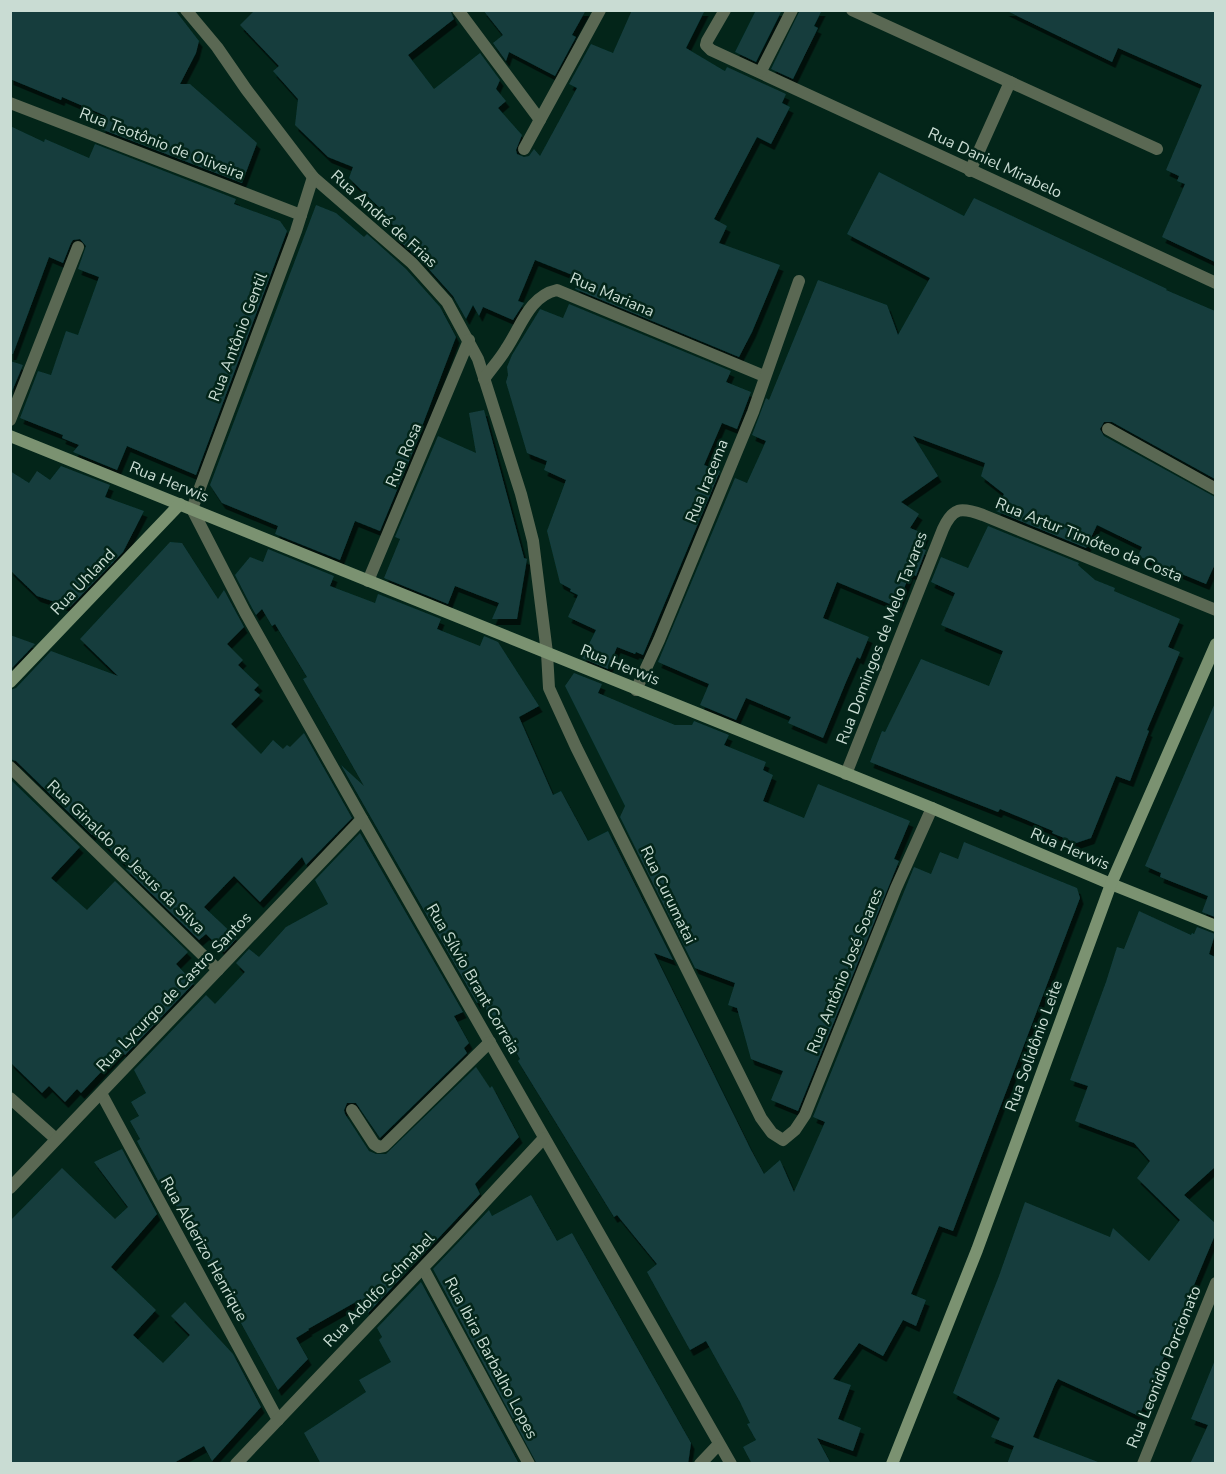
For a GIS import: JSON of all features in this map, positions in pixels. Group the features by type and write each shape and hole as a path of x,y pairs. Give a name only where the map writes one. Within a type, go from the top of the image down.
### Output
{"main road":[{"name":"Rua Herwis","path":"10,436 932,808 1215,926"},
{"name":"Rua Uhland","path":"10,682 186,506"},
{"name":"Rua Solidônio Leite","path":"892,1464 977,1250 1111,884 1215,644"}],"street":[{"name":"Rua André de Frias","path":"186,10 217,47 313,177 412,263 447,302 469,340 521,494 533,541 547,653"},
{"path":"458,10 540,120"},
{"path":"524,149 600,10"},
{"name":"Rua Daniel Mirabelo","path":"725,10 706,45 711,50 761,71 970,171 1215,283"},
{"path":"761,71 792,10"},
{"path":"852,10 1157,149"},
{"path":"970,171 1010,82"},
{"name":"Rua Teotônio de Oliveira","path":"10,103 301,215"},
{"name":"Rua Antônio Gentil","path":"186,506 301,215 313,177"},
{"path":"10,420 78,247"},
{"name":"Rua Iracema","path":"636,690 659,640 753,412 799,281"},
{"name":"Rua Mariana","path":"484,379 506,350 533,304 541,297 557,290 764,376"},
{"name":"Rua Rosa","path":"368,581 469,340"},
{"path":"1108,429 1215,489"},
{"name":"Rua Sílvio Brant Correia","path":"186,506 731,1464"},
{"name":"Rua Artur Timóteo da Costa","path":"949,515 956,510 965,510 983,515 1215,610"},
{"name":"Rua Domingos de Melo Tavares","path":"846,774 949,515"},
{"name":"Rua Curumatai","path":"547,653 549,688 576,747 761,1118 772,1132 783,1140"},
{"name":"Rua Ginaldo de Jesus da Silva","path":"10,767 218,970"},
{"name":"Rua Antônio José Soares","path":"783,1140 795,1130 805,1115 896,888 932,808"},
{"name":"Rua Lycurgo de Castro Santos","path":"10,1188 362,819"},
{"path":"352,1110 374,1144 379,1147 384,1146 490,1042"},
{"name":"Rua Alderizo Henrique","path":"101,1093 278,1420"},
{"path":"10,1098 56,1139"},
{"name":"Rua Adolfo Schnabel","path":"236,1464 544,1138"},
{"name":"Rua Ibira Barbalho Lopes","path":"423,1268 529,1464"},
{"name":"Rua Leonidio Porcionato","path":"1143,1464 1215,1283"},
{"path":"700,1464 719,1444"}],"building":[{"path":"10,10 175,10 199,41 196,53 180,84 190,84 257,143 242,183 101,129 106,116 62,97 61,100 10,79"},
{"path":"255,10 450,10 454,19 408,55 434,89 480,53 500,80 496,89 506,101 498,108 522,135 516,150 517,154 524,157 529,156 534,149 540,156 577,88 569,84 591,44 613,53 632,10 705,10 686,48 725,71 727,67 786,94 782,103 790,107 771,144 757,137 714,219 727,226 719,243 780,265 739,357 575,289 580,278 535,260 518,301 524,303 513,320 483,307 479,316 473,305 466,319 453,296 418,257 391,234 409,241 384,216 386,214 349,178 353,167 328,157 295,125 298,99 273,71 279,66 240,25"},
{"path":"483,10 586,10 572,35 576,37 555,76 509,52 506,61 493,43 503,35"},
{"path":"756,10 782,10 756,62 735,52"},
{"path":"800,10 822,10 814,26 818,28 793,79 771,69"},
{"path":"1005,10 1215,10 1215,262 1162,237 1185,184 1177,181 1179,176 1166,170 1202,85 1118,48 1112,62"},
{"path":"10,126 44,142 45,139 89,158 95,144 236,199 234,204 280,221 287,231 196,475 127,446 117,470 73,452 79,445 62,438 63,435 20,418 38,371 51,375 66,331 78,335 99,277 78,269 86,246 80,239 73,240 63,263 49,257 13,354 10,354"},
{"path":"879,172 964,216 974,198 1215,311 1215,479 1112,422 1104,422 1100,429 1104,436 1215,497 1215,564 1206,584 1138,556 1142,547 1097,525 1086,548 996,511 1004,494 981,476 985,463 913,436 938,476 901,502 919,514 910,528 925,534 919,548 926,550 916,576 910,573 897,607 837,582 823,618 869,637 860,659 857,657 823,738 788,723 791,717 746,698 736,720 700,705 709,684 658,662 735,478 747,483 766,441 752,435 766,398 769,400 818,280 887,305 898,335 930,278 847,234"},
{"path":"316,205 336,213 364,237 367,234 406,269 440,307 456,337 422,430 380,531 355,521 340,560 275,534 278,526 222,503 210,485"},
{"path":"569,304 731,371 726,382 751,392 737,429 722,423 704,465 720,471 643,655 617,647 608,669 582,658 596,630 568,617 578,595 560,583 547,531 566,480 544,470 547,461 527,453 506,382 507,367 512,355 540,309 563,318"},
{"path":"10,361 23,365 10,396"},
{"path":"484,410 524,558 527,559 517,619 492,619 499,603 455,586 448,604 384,578 400,539 395,537 438,436 476,453 469,413"},
{"path":"61,466 110,485 105,497 144,511 123,552 70,607 37,596 10,570 10,471 29,483 37,471 50,480"},
{"path":"988,526 1079,563 1078,565 1095,580 1115,588 1114,591 1180,619 1168,647 1180,652 1147,730 1149,731 1130,781 1116,776 1091,838 1076,843 1000,809 998,812 870,762 882,731 885,732 921,659 989,686 1003,651 941,625 955,593 931,582 941,557 968,568"},
{"path":"170,542 182,543 218,599 224,590 244,627 227,644 243,660 238,665 259,685 254,690 260,695 231,724 261,754 273,740 283,749 287,745 290,747 304,733 352,818 306,865 302,857 260,902 234,876 204,907 237,938 224,952 206,934 199,940 126,869 128,867 93,833 92,835 16,761 10,759 10,690 16,688 51,651 118,676 80,639"},
{"path":"268,549 334,576 330,586 375,603 378,594 441,619 437,629 480,646 484,636 498,642 539,706 519,717 553,795 561,791 588,841 608,831 673,960 654,953 751,1150 764,1174 780,1160 794,1192 825,1122 813,1117 914,867 931,874 940,852 958,859 964,842 1077,888 1080,898 953,1231 939,1226 911,1294 926,1300 916,1326 903,1320 883,1356 859,1343 833,1379 851,1385 838,1419 861,1428 853,1451 817,1438 831,1464 752,1464 743,1447 756,1440 747,1424 750,1423 706,1341 690,1350 647,1272 657,1264 617,1215 614,1217 518,1061 520,1059 496,1016 492,1019 481,1001 477,1003 341,765 364,786 303,679 307,677 275,624 272,626 262,609 256,615 252,608 235,575 250,557 263,562"},
{"path":"10,635 35,644 10,670"},
{"path":"574,673 602,684 598,693 675,725 692,725 694,721 729,735 724,745 766,762 763,770 773,775 763,801 804,818 818,784 910,821 894,859 899,861 798,1111 771,1100 783,1071 751,1059 737,1008 728,1005 735,983 695,968 620,817 625,806 565,686"},
{"path":"1215,703 1215,917 1202,912 1208,896 1160,877 1161,873 1145,866"},
{"path":"10,779 80,847 51,878 87,910 115,881 188,952 176,964 194,983 125,1055 122,1050 81,1093 77,1089 65,1102 49,1086 42,1093 10,1062"},
{"path":"360,833 463,1012 454,1016 469,1043 464,1048 467,1053 380,1138 356,1103 347,1103 345,1114 369,1151 386,1154 476,1067 490,1088 492,1086 519,1137 475,1184 480,1194 368,1313 361,1299 296,1338 308,1359 278,1390 172,1198 169,1201 137,1141 140,1139 130,1121 139,1116 131,1102 146,1093 134,1070 206,995 215,1004 245,972 236,963 249,949 259,957 286,927 328,904 315,880"},
{"path":"1139,911 1191,935 1197,927 1215,934 1209,954 1215,957 1215,1167 1184,1195 1215,1223 1215,1235 1139,1416 1058,1379 1055,1384 1033,1437 1098,1462 1097,1464 1007,1464 1014,1446 991,1437 1000,1418 953,1393 1025,1202 1110,1237 1113,1228 1149,1261 1180,1220 1137,1178 1150,1161 1134,1143 1075,1121 1088,1086 1070,1080 1117,947 1124,949"},
{"path":"122,1149 157,1214 111,1267 156,1310 133,1335 163,1363 190,1335 171,1316 185,1302 233,1354 261,1407 212,1461 204,1446 172,1464 10,1464 10,1221 62,1168 115,1219 128,1207 94,1162"},
{"path":"531,1195 557,1241 572,1233 691,1443 688,1464 537,1464 433,1269 489,1210 492,1216"},
{"path":"421,1282 519,1464 321,1464 304,1433 366,1392 359,1380 391,1362 379,1340 382,1337 377,1328"},
{"path":"1215,1360 1215,1464 1190,1464 1208,1425 1191,1419"}]}
